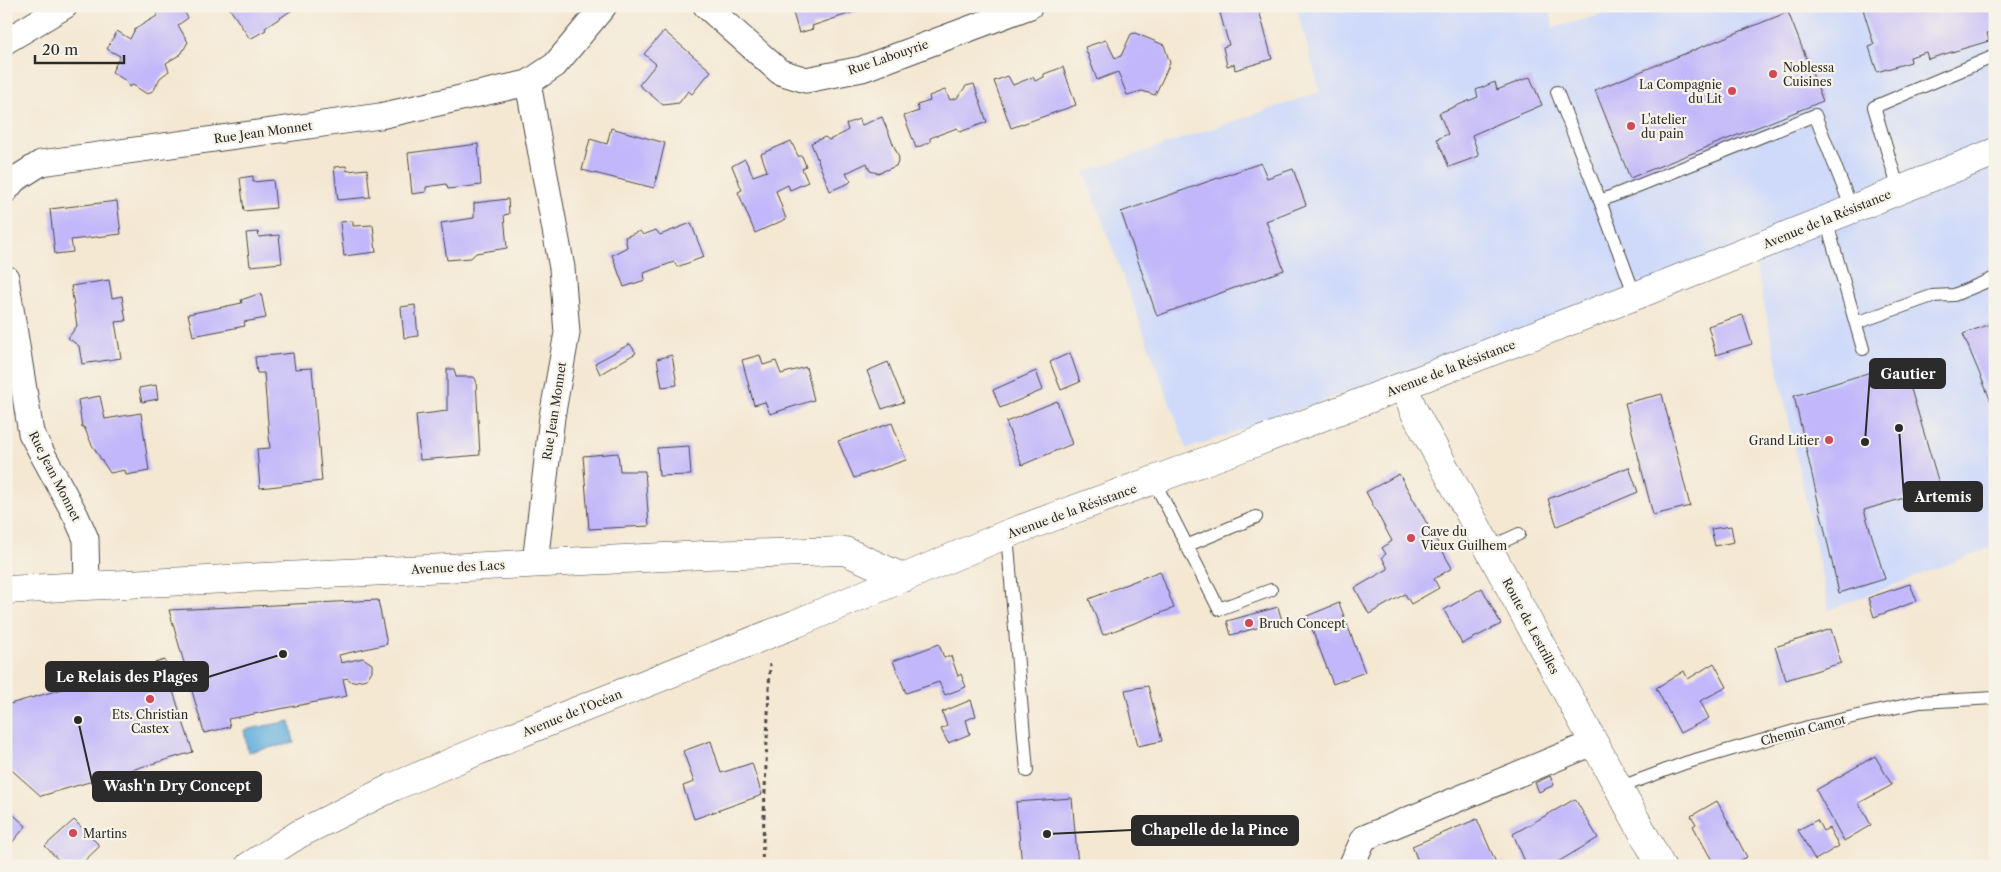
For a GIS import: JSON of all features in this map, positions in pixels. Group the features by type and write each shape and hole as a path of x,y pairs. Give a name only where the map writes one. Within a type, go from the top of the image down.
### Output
{"main road":[{"name":"Avenue de la Résistance","path":"904,578 1007,534 1113,494 1154,481 1403,386 1635,296 1995,152"},
{"name":"Route de Lestrilles","path":"1403,386 1593,743 1661,866"},
{"name":"Avenue des Lacs","path":"6,590 704,555 844,551 904,578"},
{"name":"Avenue de l'Océan","path":"248,866 299,834 393,787 904,578"}],"street":[{"path":"6,41 65,6"},
{"name":"Rue Jean Monnet","path":"9,181 41,162 380,116 528,83 555,65 604,6"},
{"name":"Rue Labouyrie","path":"706,6 780,72 806,80 862,69 1030,6"},
{"name":"Rue Jean Monnet","path":"528,83 562,268 567,333 552,418 535,563"},
{"name":"Rue Jean Monnet","path":"6,278 31,432 86,538 87,586"},
{"path":"1350,866 1364,838 1593,743"}],"lane":[{"path":"1899,190 1874,107 1995,56"},
{"path":"1557,92 1635,296"},
{"path":"1600,201 1815,115 1852,209"},
{"path":"1826,220 1864,349"},
{"path":"1856,323 1932,296 1954,294 1995,278"},
{"path":"1154,481 1218,609 1271,590"},
{"path":"1186,546 1256,517"},
{"path":"1007,534 1027,771"},
{"path":"1489,548 1519,534"},
{"name":"Chemin Camot","path":"1618,788 1685,763 1808,727 1920,702 1995,698"}],"path":[{"path":"762,866 772,633"}],"shaded area":[{"path":"1296,6 1550,6 1553,28 1632,6 1995,6 1995,546 1829,610 1752,249 1187,449 1084,172 1320,92"}],"water":[{"path":"290,721 294,743 248,752 244,730"}],"building":[{"path":"160,6 181,6 188,18 178,25 188,42 181,54 166,63 169,71 160,78 154,90 147,94 133,85 129,87 126,81 112,72 120,56 107,49 117,31 130,39 135,29 157,16 157,8"},
{"path":"228,6 298,6 265,28 266,30 250,39"},
{"path":"791,6 859,6 860,10 812,26 813,29 799,33"},
{"path":"1226,6 1258,6 1272,59 1235,70 1234,64 1227,66 1223,47 1229,45 1220,13 1227,9"},
{"path":"1862,6 1995,6 1995,31 1987,33 1989,41 1928,59 1926,52 1910,57 1911,62 1877,72 1869,47 1874,45"},
{"path":"1788,12 1823,101 1630,178 1595,90"},
{"path":"664,31 711,71 692,94 688,91 679,103 663,105 639,85 656,64 644,54"},
{"path":"1135,33 1164,45 1170,63 1155,95 1142,91 1127,95 1118,72 1097,80 1085,47 1106,40 1115,58 1121,56 1131,34"},
{"path":"1063,67 1076,105 1011,128 994,81 1008,76 1013,85 1033,77 1035,81 1044,77 1044,74"},
{"path":"1530,77 1542,105 1472,135 1479,156 1449,167 1437,139 1448,134 1439,113 1478,97 1476,90 1495,82 1497,90"},
{"path":"974,84 987,122 960,132 957,128 930,138 930,142 916,148 904,116 919,111 917,105 930,101 929,96 945,90 950,100 957,98 966,86"},
{"path":"882,117 899,158 896,166 878,173 870,171 867,163 846,173 851,181 849,183 830,191 811,143 825,137 829,140 844,133 848,130 846,124 859,119 862,125"},
{"path":"611,128 665,143 654,188 582,170 590,139 607,144"},
{"path":"791,141 798,156 802,156 806,166 802,169 808,182 790,190 788,185 776,191 786,219 755,233 738,192 742,190 732,166 745,159 753,176 767,171 761,154"},
{"path":"478,144 481,185 448,189 446,184 426,187 426,192 412,194 408,153"},
{"path":"1261,163 1267,178 1293,169 1306,205 1266,221 1284,270 1157,316 1121,212"},
{"path":"346,166 347,171 367,169 370,197 338,200 334,167"},
{"path":"253,176 253,182 273,180 276,208 244,211 240,178"},
{"path":"508,199 509,214 504,215 507,248 476,253 471,258 447,260 441,223 474,218 474,203"},
{"path":"117,201 121,234 71,240 73,252 55,254 50,209"},
{"path":"353,221 353,226 373,225 376,252 344,256 340,222"},
{"path":"691,223 704,257 677,267 674,262 644,273 645,280 624,287 612,255 627,247 625,237 640,231 643,235 656,230 660,235"},
{"path":"258,232 259,237 279,235 282,263 250,266 246,233"},
{"path":"109,280 112,298 122,296 126,321 115,322 121,358 82,364 79,346 68,338 77,326 71,286"},
{"path":"261,293 266,318 244,322 245,326 193,336 188,314 242,303 241,300"},
{"path":"415,305 418,336 404,338 401,307"},
{"path":"1743,315 1752,344 1716,355 1708,326"},
{"path":"1995,322 1995,411 1963,334"},
{"path":"630,344 636,353 600,374 595,363"},
{"path":"293,353 295,369 312,368 322,481 260,488 257,449 270,448 264,373 257,373 255,357"},
{"path":"1070,353 1080,382 1061,390 1050,362"},
{"path":"672,355 677,385 662,387 657,359"},
{"path":"760,355 763,365 776,361 781,374 806,367 814,400 770,414 765,402 754,405 742,360"},
{"path":"888,362 904,402 882,409 867,371"},
{"path":"1903,362 1940,487 1864,510 1885,579 1839,593 1794,396"},
{"path":"447,369 454,369 456,377 474,377 476,380 480,455 420,460 416,415 447,411"},
{"path":"1036,371 1043,390 1000,408 993,390"},
{"path":"156,385 158,399 142,402 139,388"},
{"path":"1662,394 1690,506 1653,515 1625,403"},
{"path":"100,396 105,419 141,413 149,471 126,475 125,470 110,473 92,445 84,427 82,427 78,400"},
{"path":"1057,401 1072,444 1022,465 1006,422"},
{"path":"892,423 906,460 854,478 838,441"},
{"path":"689,446 691,475 659,476 657,448"},
{"path":"618,453 620,471 645,471 649,526 589,529 583,456"},
{"path":"1629,467 1638,492 1557,526 1548,499"},
{"path":"1399,474 1452,568 1434,579 1439,588 1411,604 1405,594 1369,614 1355,588 1388,569 1382,557 1386,554 1382,548 1392,541 1366,492"},
{"path":"1731,526 1734,542 1715,546 1711,529"},
{"path":"1160,571 1174,608 1103,635 1089,599"},
{"path":"1910,584 1917,601 1874,617 1868,598"},
{"path":"1482,588 1501,624 1462,644 1444,610"},
{"path":"378,600 387,644 339,655 341,663 363,658 372,664 372,671 367,679 352,682 347,678 343,679 347,696 228,719 230,727 204,733 169,610"},
{"path":"1339,603 1365,672 1333,684 1307,616"},
{"name":"Bruch Concept","path":"1278,607 1282,621 1231,635 1227,621"},
{"path":"1831,629 1841,663 1786,680 1775,647"},
{"path":"939,644 944,658 951,656 958,676 961,674 966,687 945,695 939,682 906,693 893,661"},
{"path":"165,660 166,670 193,752 41,796 6,765 6,705"},
{"path":"1714,663 1727,687 1700,701 1709,718 1680,733 1656,688 1684,671 1688,679"},
{"path":"1148,686 1162,741 1138,746 1125,690"},
{"path":"971,700 976,716 966,720 970,734 948,743 941,729 947,726 942,712"},
{"path":"711,741 721,773 752,763 762,795 694,819 683,786 694,782 683,751"},
{"path":"1875,756 1892,785 1859,803 1871,825 1844,841 1816,790"},
{"path":"1550,776 1554,785 1539,792 1535,783"},
{"path":"1072,798 1078,866 1022,866 1016,802"},
{"path":"1575,799 1598,838 1551,866 1527,866 1513,834"},
{"path":"1717,801 1747,857 1731,866 1715,866 1693,826 1696,824 1691,816"},
{"path":"6,808 26,826 10,845 6,841"},
{"path":"1477,819 1497,865 1505,862 1506,866 1420,866 1412,846"},
{"name":"Martins","path":"74,820 100,846 79,866 64,866 45,846"},
{"path":"1817,820 1823,831 1829,828 1839,846 1815,860 1798,830"}],"place":[{"name":"Noblessa Cuisines","path":"1773,74"},
{"name":"La Compagnie du Lit","path":"1732,91"},
{"name":"L'atelier du pain","path":"1631,126"},
{"name":"Artemis","path":"1899,428"},
{"name":"Grand Litier","path":"1829,440"},
{"name":"Gautier","path":"1865,442"},
{"name":"Cave du Vieux Guilhem","path":"1411,538"},
{"name":"Bruch Concept","path":"1249,623"},
{"name":"Le Relais des Plages","path":"283,654"},
{"name":"Ets. Christian Castex","path":"150,699"},
{"name":"Wash'n Dry Concept","path":"78,720"},
{"name":"Martins","path":"73,833"},
{"name":"Chapelle de la Pince","path":"1047,834"}]}
